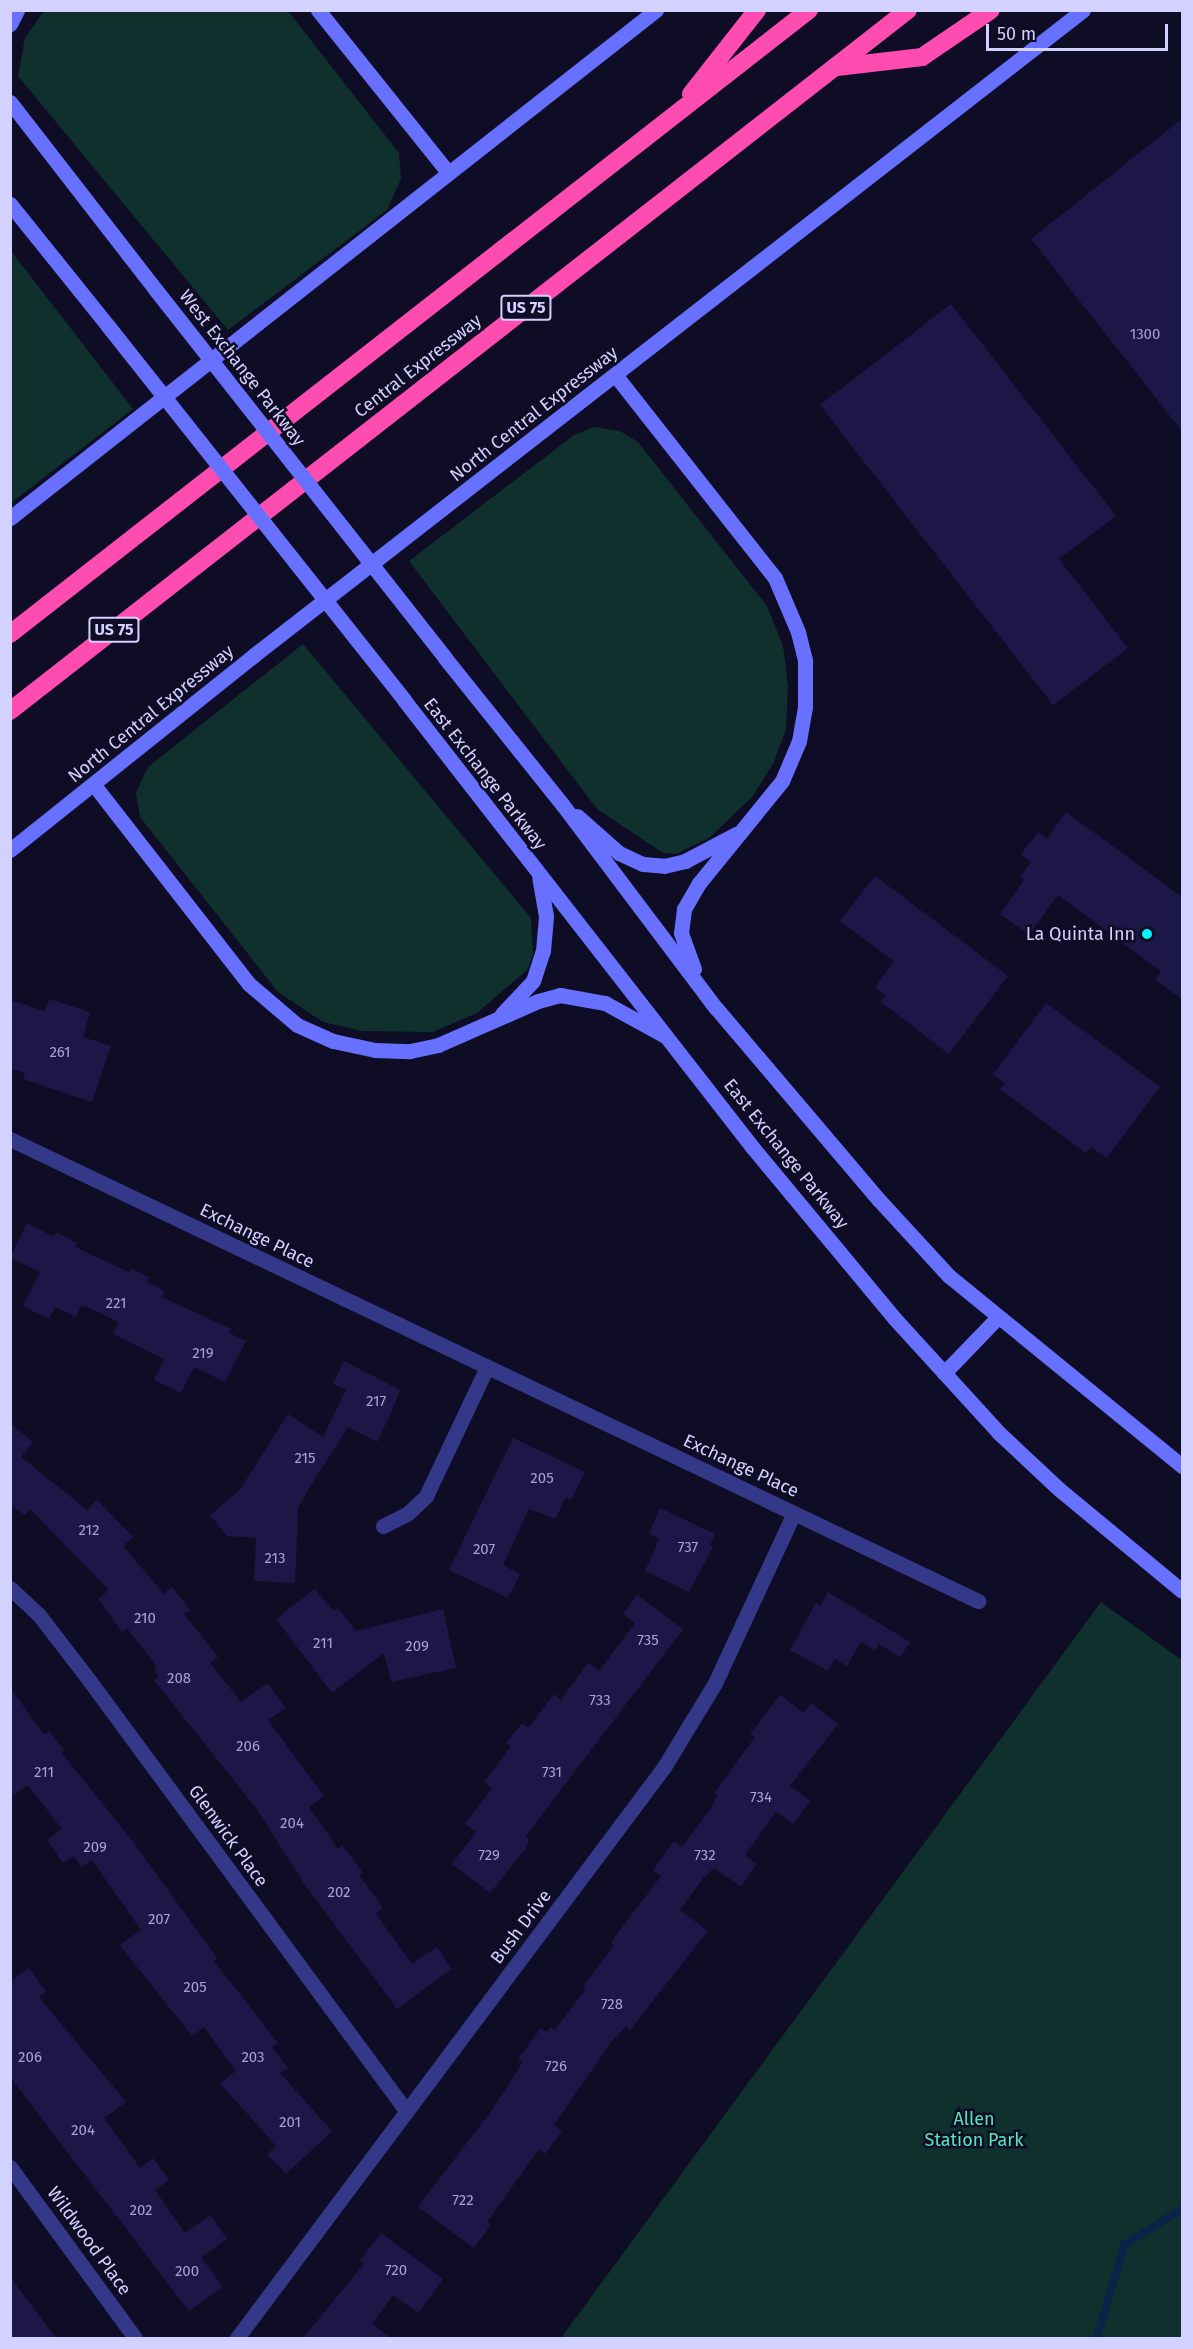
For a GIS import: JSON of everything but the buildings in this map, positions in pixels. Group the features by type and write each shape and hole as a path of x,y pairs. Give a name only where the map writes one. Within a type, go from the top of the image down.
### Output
{"highway":[{"path":"672,118 757,10"},
{"name":"Central Expressway","path":"10,634 809,10"},
{"name":"Central Expressway","path":"10,711 908,10"},
{"path":"835,67 922,57 991,10"}],"main road":[{"path":"10,24 17,10"},
{"path":"318,10 448,172"},
{"path":"10,518 656,10"},
{"name":"North Central Expressway","path":"10,850 254,655 616,376 1083,10"},
{"name":"West Exchange Parkway","path":"10,102 445,658"},
{"name":"East Exchange Parkway","path":"10,204 404,700 753,1148 944,1373 999,1433 1060,1490 1182,1592"},
{"path":"616,376 775,578 798,632 805,661 805,707 799,741 782,781 699,883 684,909 681,933 686,955 716,1008"},
{"name":"East Exchange Parkway","path":"445,658 562,804 716,1008 879,1200 949,1276 1182,1466"},
{"path":"94,785 249,984 297,1025 333,1041 375,1050 410,1051 438,1045 538,1000 580,996 605,1003 671,1040"},
{"path":"562,804 619,853 643,864 664,866 685,861 744,830"},
{"path":"498,1018 533,981 540,963 547,937 539,876"},
{"path":"944,1373 998,1317"}],"street":[{"name":"Exchange Place","path":"10,1139 978,1601"},
{"path":"383,1526 407,1514 426,1496 487,1367"},
{"name":"Bush Drive","path":"237,2338 664,1767 714,1683 794,1513"},
{"name":"Glenwick Place","path":"10,1588 39,1615 89,1680 407,2112"},
{"name":"Wildwood Place","path":"10,2168 135,2338"}],"green space":[{"path":"44,11 288,11 399,153 401,179 387,210 228,330 18,76 25,38"},
{"path":"11,251 133,409 11,503"},
{"path":"594,427 620,431 638,442 767,606 783,646 788,687 786,730 773,764 752,797 709,838 676,854 663,853 597,809 409,561 574,435"},
{"path":"303,644 531,918 533,954 528,969 477,1013 433,1032 362,1031 323,1022 278,992 140,817 136,793 148,767"},
{"name":"Allen Station Park","path":"1101,1602 1182,1660 1182,2338 561,2338"}],"waterway":[{"path":"1097,2338 1124,2245 1182,2209"}],"place":[{"name":"La Quinta Inn","path":"1147,934"}]}
